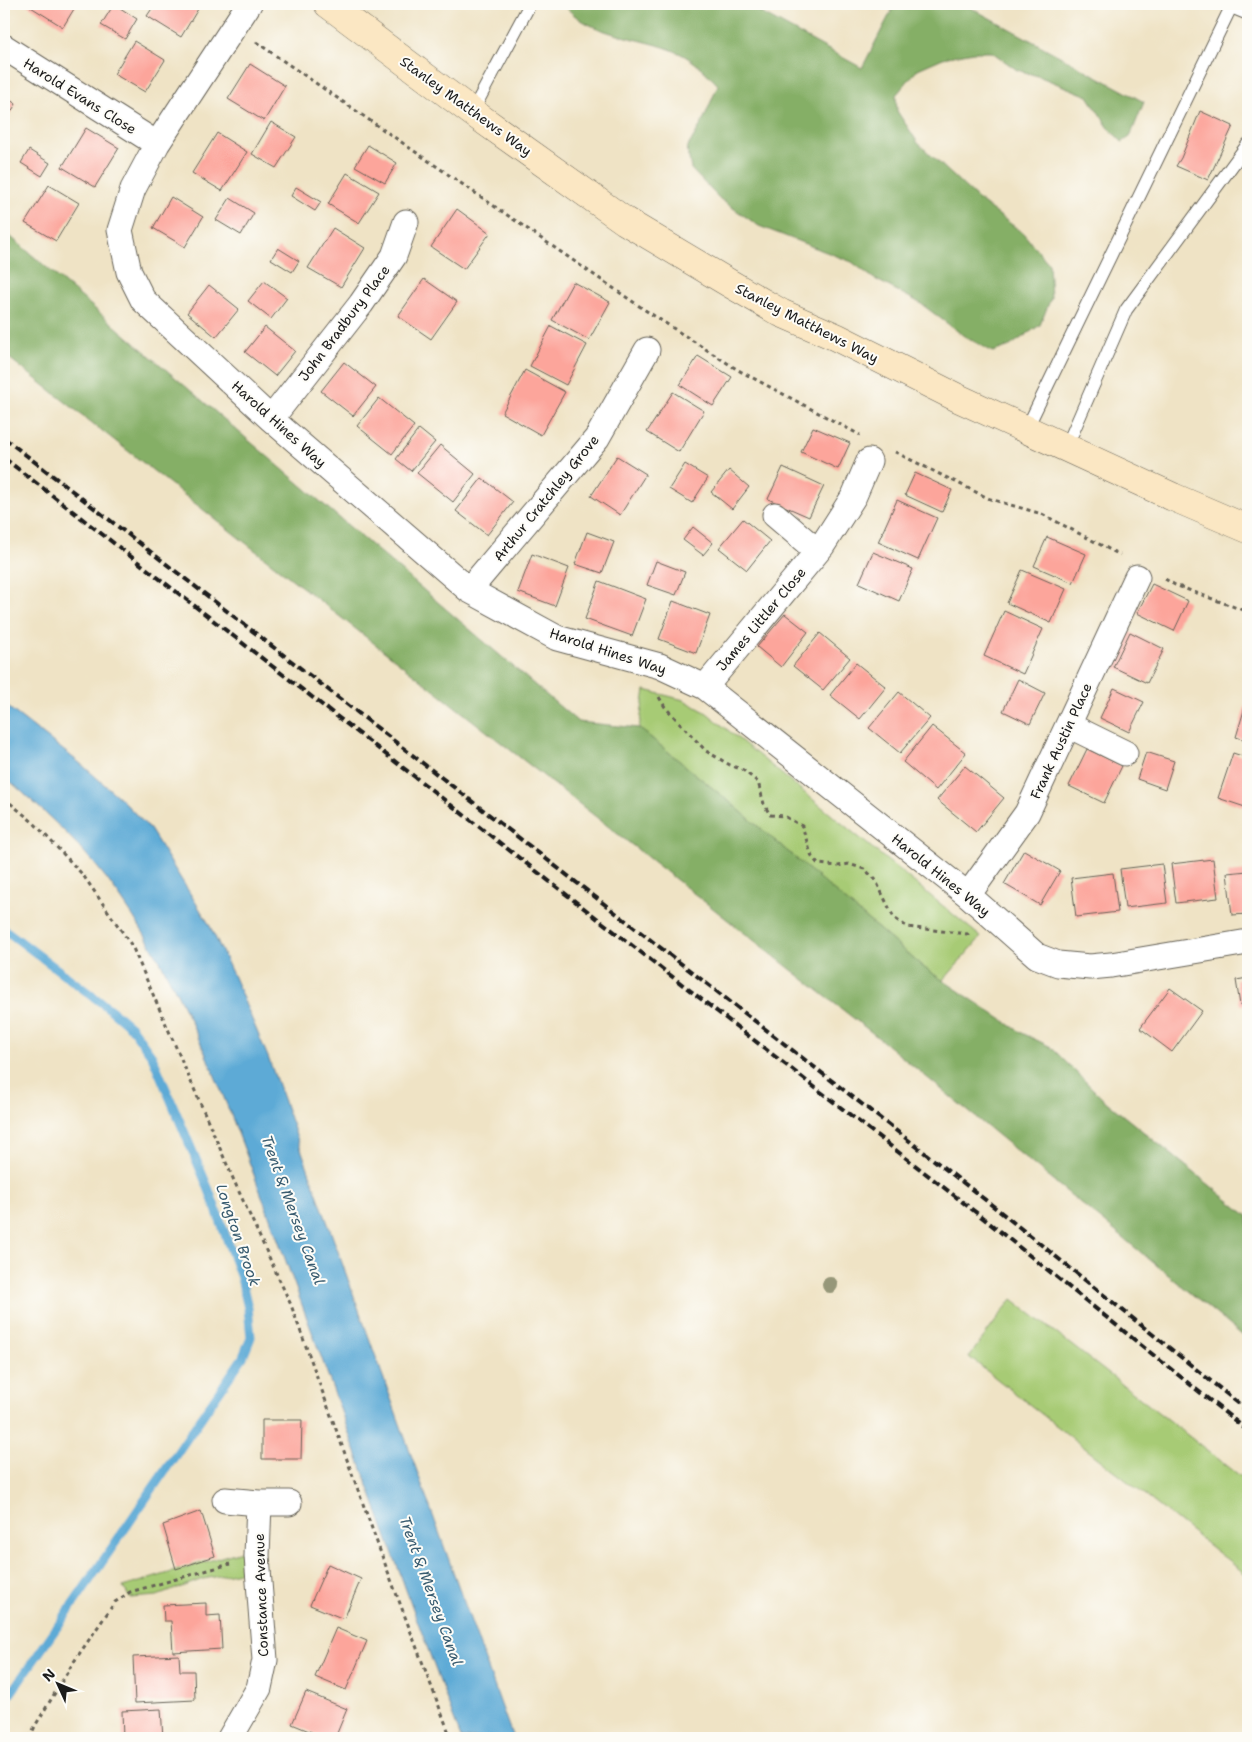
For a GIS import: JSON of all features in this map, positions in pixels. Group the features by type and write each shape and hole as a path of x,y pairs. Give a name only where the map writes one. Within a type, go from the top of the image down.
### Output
{"main road":[{"name":"Stanley Matthews Way","path":"328,4 472,112 625,221 729,283 781,312 836,337 958,398 1173,497 1248,529"}],"street":[{"name":"Harold Hines Way","path":"249,4 157,144 133,189 120,230 129,272 143,300 271,419 469,590 558,638 660,666 704,687 968,895 1037,956 1058,964 1090,967 1248,942"},
{"name":"Harold Evans Close","path":"4,48 157,144"},
{"name":"John Bradbury Place","path":"271,419 361,304 394,256 406,222"},
{"name":"Arthur Cratchley Grove","path":"469,590 596,438 647,350"},
{"name":"James Littler Close","path":"704,687 817,551 854,496 878,455"},
{"path":"775,515 817,551"},
{"name":"Frank Austin Place","path":"968,895 1026,813 1140,570"},
{"path":"1068,725 1126,754"},
{"path":"225,1500 259,1503 289,1502"},
{"name":"Constance Avenue","path":"230,1738 259,1688 265,1660 257,1556 259,1503"}],"lane":[{"path":"472,112 530,4"},
{"path":"1026,430 1231,7 1248,14"},
{"path":"1066,448 1126,310 1248,144"}],"path":[{"path":"234,26 653,315 738,370 862,436"},
{"path":"878,455 990,499 1042,514 1140,570 1248,612"},
{"path":"660,666 657,692 665,707 706,752 730,766 743,770 758,782 764,804 770,815 784,816 802,826 812,857 818,864 838,866 849,864 864,869 875,879 894,918 907,926 968,934 988,913"},
{"path":"4,798 34,823 83,875 132,946 290,1305 451,1738"},
{"path":"30,1738 35,1726 73,1663 115,1602 130,1592 257,1556"}],"green space":[{"path":"563,4 745,4 862,68 895,4 964,4 1144,102 1130,137 1122,142 1108,127 1088,96 1038,76 1017,70 992,52 973,52 943,58 918,69 896,95 897,111 918,143 980,201 1023,233 1049,264 1051,298 1040,325 1010,346 993,352 964,336 920,303 873,278 852,262 759,226 720,199 691,169 687,148 702,123 718,85 705,71 685,56 664,47 602,30 588,24"},
{"path":"4,231 578,722 639,728 732,804 923,967 1022,1033 1051,1047 1104,1100 1248,1216 1248,1340 880,1039 4,354"},
{"path":"645,690 684,700 707,713 981,937 943,981 923,967 732,804 639,728"},
{"path":"1012,1299 1248,1482 1248,1576 969,1357"},
{"path":"241,1551 240,1572 203,1579 157,1596 130,1598 123,1587"}],"water":[{"name":"Trent & Mersey Canal","path":"4,704 81,764 121,799 150,829 209,924 268,1057 513,1738 461,1738 264,1201 210,1065 169,978 145,936 108,880 51,818 4,776"}],"building":[{"path":"26,4 77,4 63,27"},
{"path":"114,4 137,19 125,39 101,25"},
{"path":"155,4 201,4 181,37 147,16"},
{"path":"134,41 165,60 145,92 114,74"},
{"path":"250,64 285,86 264,121 228,99"},
{"path":"4,96 16,104 4,123"},
{"path":"1200,111 1233,126 1208,180 1176,166"},
{"path":"271,122 296,137 276,168 252,154"},
{"path":"86,128 119,148 95,187 62,167"},
{"path":"217,133 247,152 222,191 192,173"},
{"path":"368,145 397,163 385,183 355,166"},
{"path":"29,150 50,163 42,176 21,163"},
{"path":"347,173 379,192 359,223 328,204"},
{"path":"49,185 79,203 56,241 25,223"},
{"path":"296,187 321,202 315,211 291,196"},
{"path":"171,197 203,217 185,247 153,228"},
{"path":"230,198 254,213 241,235 216,220"},
{"path":"457,209 490,233 464,269 431,247"},
{"path":"333,228 365,248 341,287 308,268"},
{"path":"278,248 299,261 292,272 271,259"},
{"path":"424,279 457,302 431,339 398,316"},
{"path":"264,281 287,298 271,319 248,301"},
{"path":"573,282 610,302 589,340 552,320"},
{"path":"209,285 239,309 216,337 187,313"},
{"path":"551,326 587,345 566,385 530,366"},
{"path":"265,327 295,351 275,376 245,352"},
{"path":"698,356 732,377 713,406 680,385"},
{"path":"344,362 376,387 353,416 321,391"},
{"path":"525,370 565,392 541,435 502,413"},
{"path":"673,392 704,411 679,452 647,432"},
{"path":"379,398 414,426 392,454 357,426"},
{"path":"813,427 850,443 838,469 801,452"},
{"path":"419,429 435,442 411,471 396,459"},
{"path":"440,445 475,474 453,502 417,473"},
{"path":"617,456 646,474 620,515 591,496"},
{"path":"685,464 708,478 692,503 669,489"},
{"path":"783,467 824,486 809,517 768,499"},
{"path":"729,470 749,487 732,509 711,492"},
{"path":"915,473 952,490 942,512 905,495"},
{"path":"482,478 513,502 487,535 456,511"},
{"path":"897,500 937,518 918,560 878,542"},
{"path":"743,519 770,541 747,570 719,548"},
{"path":"693,527 713,543 703,555 683,540"},
{"path":"587,532 614,542 602,573 575,564"},
{"path":"1047,537 1086,554 1073,583 1034,566"},
{"path":"873,552 913,569 899,601 859,583"},
{"path":"532,554 569,568 555,606 518,592"},
{"path":"656,561 685,572 676,595 647,585"},
{"path":"1022,570 1066,589 1051,623 1007,603"},
{"path":"599,581 646,599 632,636 585,619"},
{"path":"1152,584 1188,601 1174,631 1137,613"},
{"path":"673,601 710,615 696,653 659,639"},
{"path":"1004,611 1043,629 1023,674 984,656"},
{"path":"785,614 808,632 781,667 757,647"},
{"path":"1130,632 1164,649 1147,683 1113,667"},
{"path":"820,633 850,658 823,690 793,666"},
{"path":"856,663 886,687 860,719 830,695"},
{"path":"1018,679 1045,693 1030,724 1003,711"},
{"path":"1114,688 1144,702 1129,732 1100,718"},
{"path":"899,692 930,718 900,753 869,728"},
{"path":"1245,707 1248,708 1248,741 1236,737"},
{"path":"932,726 966,753 936,790 903,762"},
{"path":"1087,749 1122,766 1104,803 1069,786"},
{"path":"1146,752 1174,761 1165,789 1137,779"},
{"path":"1233,753 1248,758 1248,808 1218,798"},
{"path":"965,766 1004,798 976,832 937,800"},
{"path":"1024,850 1060,871 1040,905 1004,884"},
{"path":"1213,859 1218,898 1176,903 1171,864"},
{"path":"1162,864 1167,903 1125,908 1120,869"},
{"path":"1248,871 1248,914 1232,915 1227,873"},
{"path":"1113,873 1118,912 1076,917 1071,878"},
{"path":"1248,978 1248,1004 1240,1005 1236,980"},
{"path":"1170,988 1202,1011 1172,1052 1140,1028"},
{"path":"262,1420 302,1420 301,1459 262,1459"},
{"path":"201,1511 215,1556 176,1569 163,1525"},
{"path":"328,1564 361,1579 344,1619 310,1605"},
{"path":"206,1603 206,1616 220,1615 222,1649 173,1652 171,1621 164,1621 163,1605"},
{"path":"336,1628 367,1641 346,1690 315,1677"},
{"path":"179,1655 180,1671 194,1671 195,1700 135,1703 133,1657"},
{"path":"306,1692 347,1709 335,1738 326,1738 292,1724"},
{"path":"161,1709 163,1738 123,1738 122,1711"}],"waterway":[{"name":"Longton Brook","path":"4,929 131,1027 152,1056 209,1190 241,1278 248,1308 251,1337 243,1357 4,1703"}],"railway":[{"path":"4,438 988,1202 1248,1411"},
{"path":"4,458 978,1214 1248,1431"}]}
